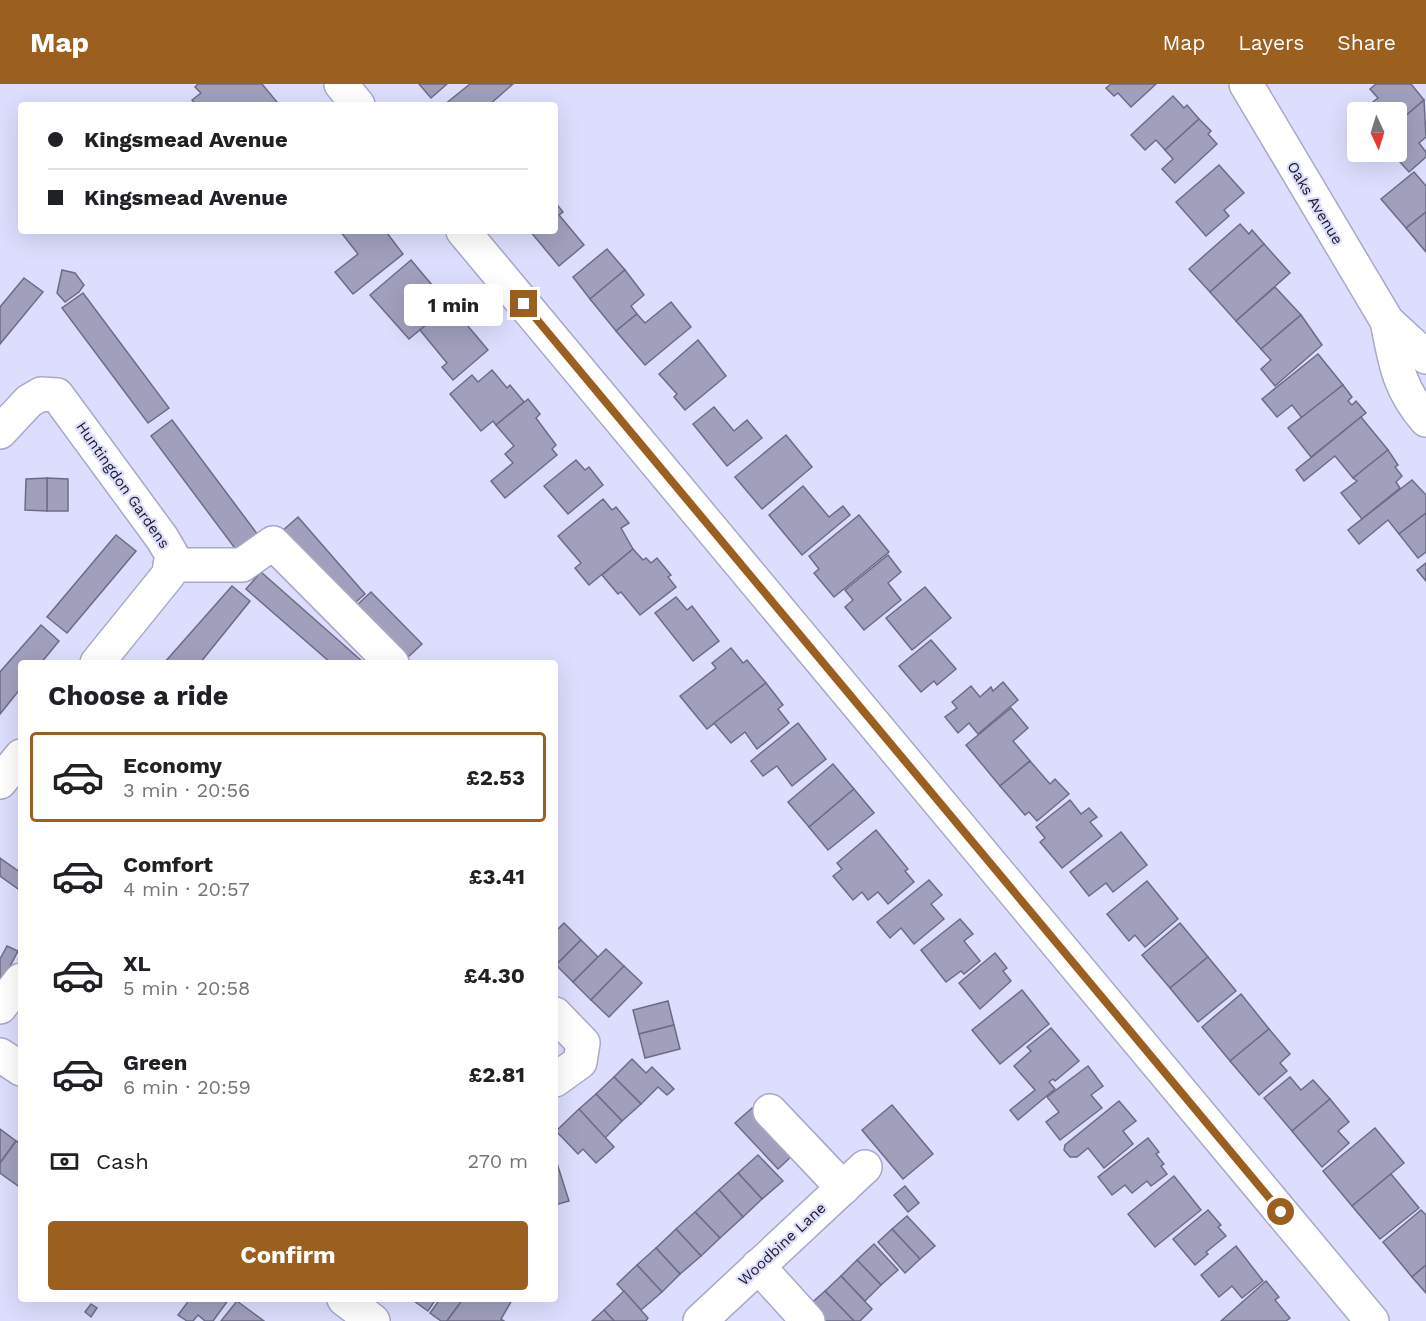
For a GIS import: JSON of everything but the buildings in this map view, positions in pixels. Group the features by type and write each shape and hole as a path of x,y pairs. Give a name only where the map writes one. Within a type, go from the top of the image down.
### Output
{"street":[{"path":"340,84 355,102"},
{"name":"Oaks Avenue","path":"1246,84 1387,321 1426,357"},
{"path":"466,234 1372,1321"},
{"name":"Oaks Avenue","path":"1387,321 1399,380 1426,420"},
{"name":"Huntingdon Gardens","path":"0,432 29,401 40,394 57,395 162,538 172,555 169,574 99,660"},
{"path":"170,565 242,565 273,543 389,660"},
{"path":"0,782 18,760"},
{"path":"0,1007 18,984"},
{"path":"558,1017 583,1043 580,1062 558,1078"},
{"path":"0,1055 18,1068"},
{"name":"Woodbine Lane","path":"700,1321 854,1177 770,1111"},
{"path":"758,1266 808,1321"},
{"path":"348,1302 373,1321"}],"route":[{"path":"524,304 1281,1212"}]}
